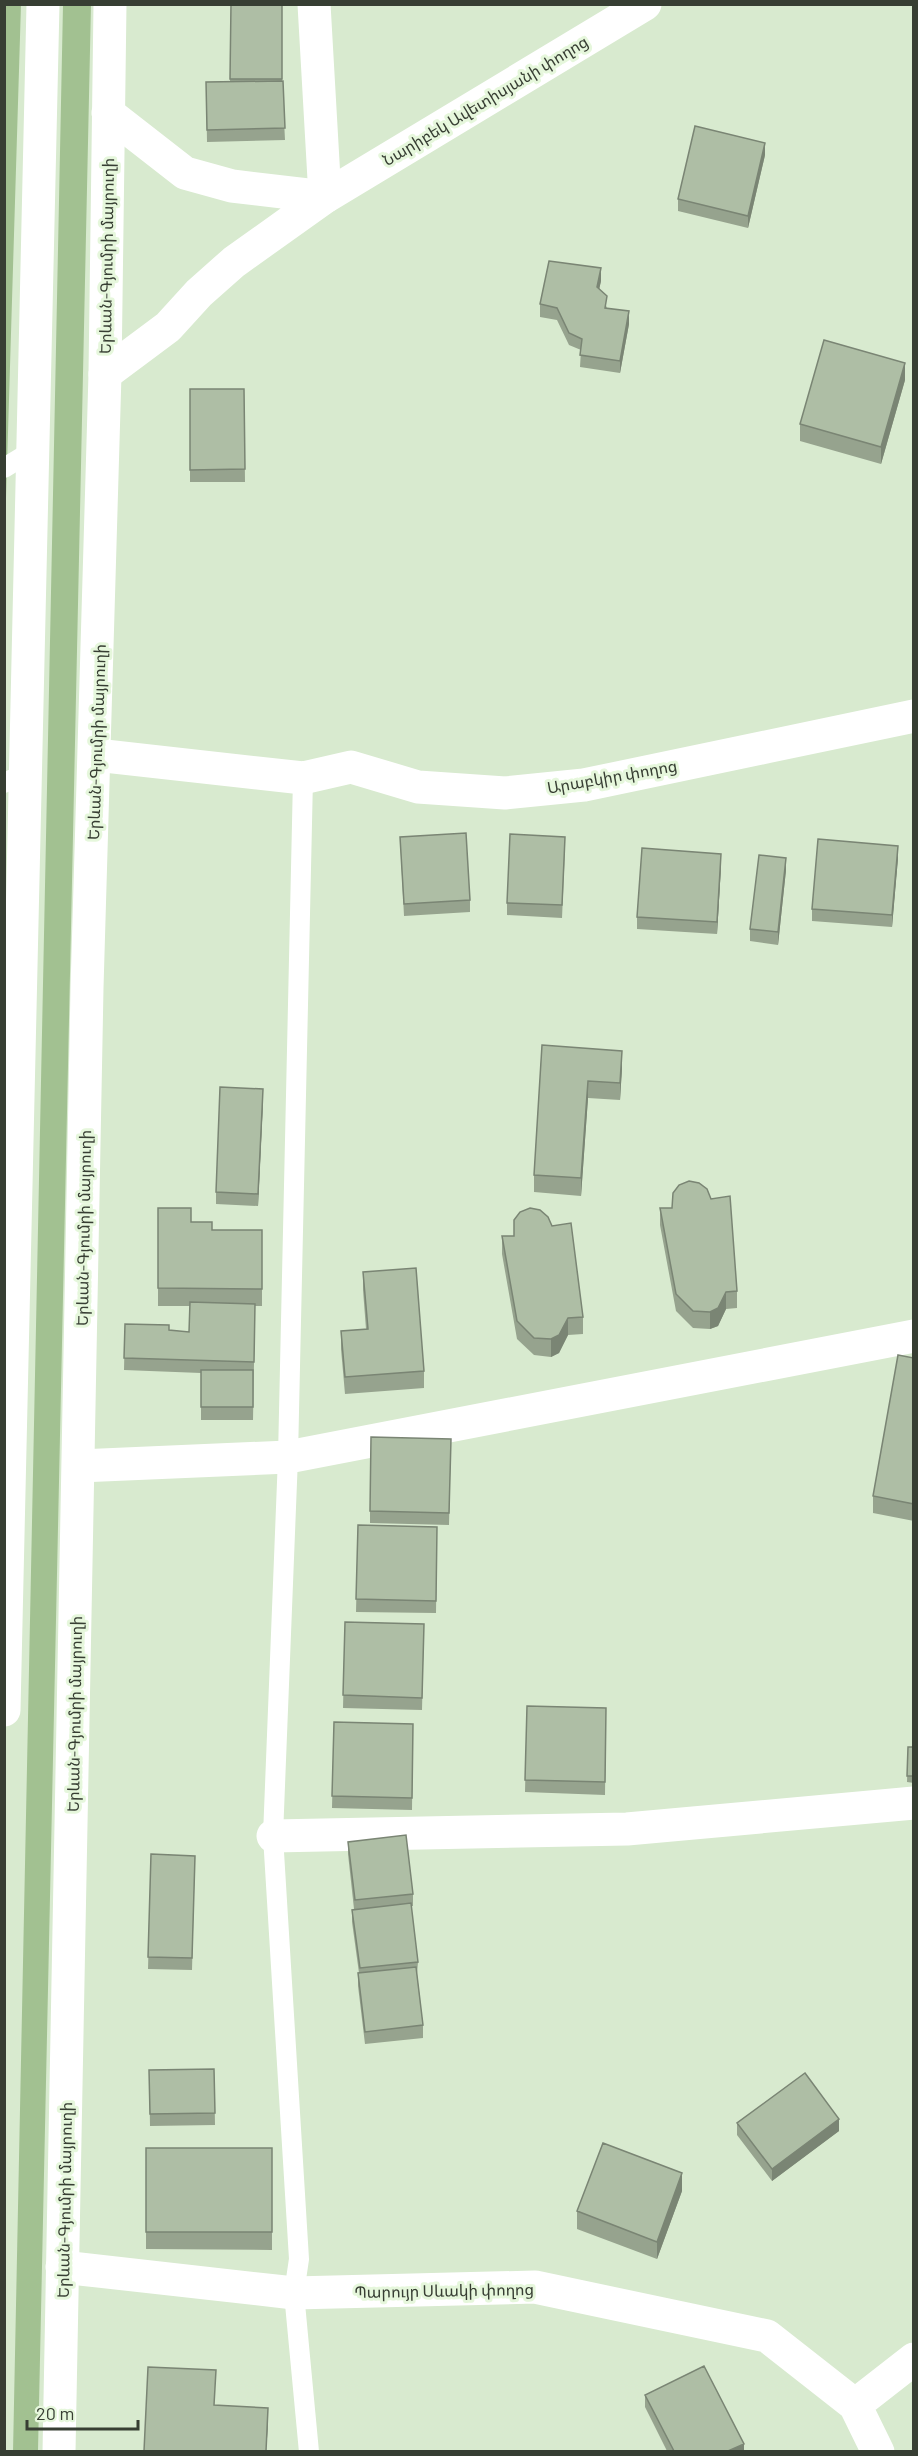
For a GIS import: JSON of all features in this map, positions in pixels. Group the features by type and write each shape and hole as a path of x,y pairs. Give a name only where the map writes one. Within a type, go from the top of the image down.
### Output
{"main road":[{"path":"4,1710 14,778 32,451 43,4"},
{"name":"Երևան-Գյումրի մայրուղի","path":"59,2451 87,1000 96,755 105,374 110,4"},
{"path":"108,114 185,173 232,186 325,197 314,4"},
{"name":"Նարիբեկ Ավետիսյանի փողոց","path":"105,374 168,327 199,293 234,262 325,197 645,4"},
{"name":"Արաբկիր փողոց","path":"96,755 303,778 351,767 418,787 506,793 584,785 914,716"},
{"path":"79,1466 288,1457 914,1336"},
{"path":"273,1836 627,1829 914,1803"},
{"name":"Պարույր Սևակի փողոց","path":"62,2267 294,2293 535,2287 768,2336 855,2404 878,2451"},
{"path":"855,2404 914,2359"}],"lane":[{"path":"4,468 32,451"},
{"path":"303,778 288,1457 273,1836 299,2259 294,2293 309,2451"}],"green space":[{"path":"21,4 6,498 5,504 4,5"},
{"path":"91,4 38,2451 13,2452 63,5"}],"building":[{"path":"231,4 282,4 282,79 230,79"},
{"path":"283,81 285,128 207,130 206,82"},
{"path":"695,126 765,143 748,216 678,199"},
{"path":"549,261 601,268 597,287 607,296 605,308 629,311 620,361 580,355 582,339 569,333 557,308 540,304"},
{"path":"824,340 905,363 881,447 800,424"},
{"path":"190,389 244,389 245,469 190,470"},
{"path":"466,833 470,900 404,904 400,837"},
{"path":"510,834 565,837 562,905 507,903"},
{"path":"818,839 898,846 892,915 812,909"},
{"path":"642,848 721,854 717,922 637,917"},
{"path":"759,855 786,858 778,932 750,929"},
{"path":"542,1045 622,1051 620,1083 588,1081 581,1178 534,1175"},
{"path":"220,1087 263,1089 258,1194 216,1192"},
{"path":"689,1181 699,1183 707,1189 711,1199 730,1196 737,1291 726,1292 718,1308 710,1312 693,1311 676,1294 660,1208 672,1208 673,1193 679,1185"},
{"path":"158,1208 191,1208 191,1222 212,1222 212,1230 262,1230 262,1289 158,1288"},
{"path":"530,1208 540,1210 548,1217 552,1226 571,1223 583,1317 568,1318 559,1335 551,1339 534,1338 517,1321 502,1236 514,1236 514,1220 520,1212"},
{"path":"416,1268 424,1371 345,1377 341,1331 368,1329 363,1272"},
{"path":"190,1302 255,1304 254,1362 124,1358 125,1324 169,1325 169,1330 189,1332"},
{"path":"898,1355 914,1358 914,1504 873,1496"},
{"path":"201,1370 253,1370 253,1407 201,1407"},
{"path":"371,1437 451,1439 449,1513 370,1511"},
{"path":"358,1525 437,1527 436,1601 356,1599"},
{"path":"345,1622 424,1624 422,1698 343,1695"},
{"path":"527,1706 606,1708 605,1782 525,1780"},
{"path":"334,1722 413,1724 412,1798 332,1796"},
{"path":"908,1747 914,1747 914,1776 907,1776"},
{"path":"406,1835 413,1894 355,1900 348,1842"},
{"path":"151,1854 195,1856 192,1958 148,1957"},
{"path":"411,1903 418,1962 360,1968 352,1910"},
{"path":"416,1967 423,2025 365,2032 358,1973"},
{"path":"214,2069 215,2113 150,2114 149,2070"},
{"path":"805,2073 839,2119 772,2169 737,2123"},
{"path":"603,2143 682,2173 657,2242 577,2211"},
{"path":"146,2148 272,2148 272,2232 146,2232"},
{"path":"704,2366 744,2444 728,2451 674,2451 645,2395"},
{"path":"148,2367 216,2370 214,2405 268,2408 266,2451 144,2451"}]}
